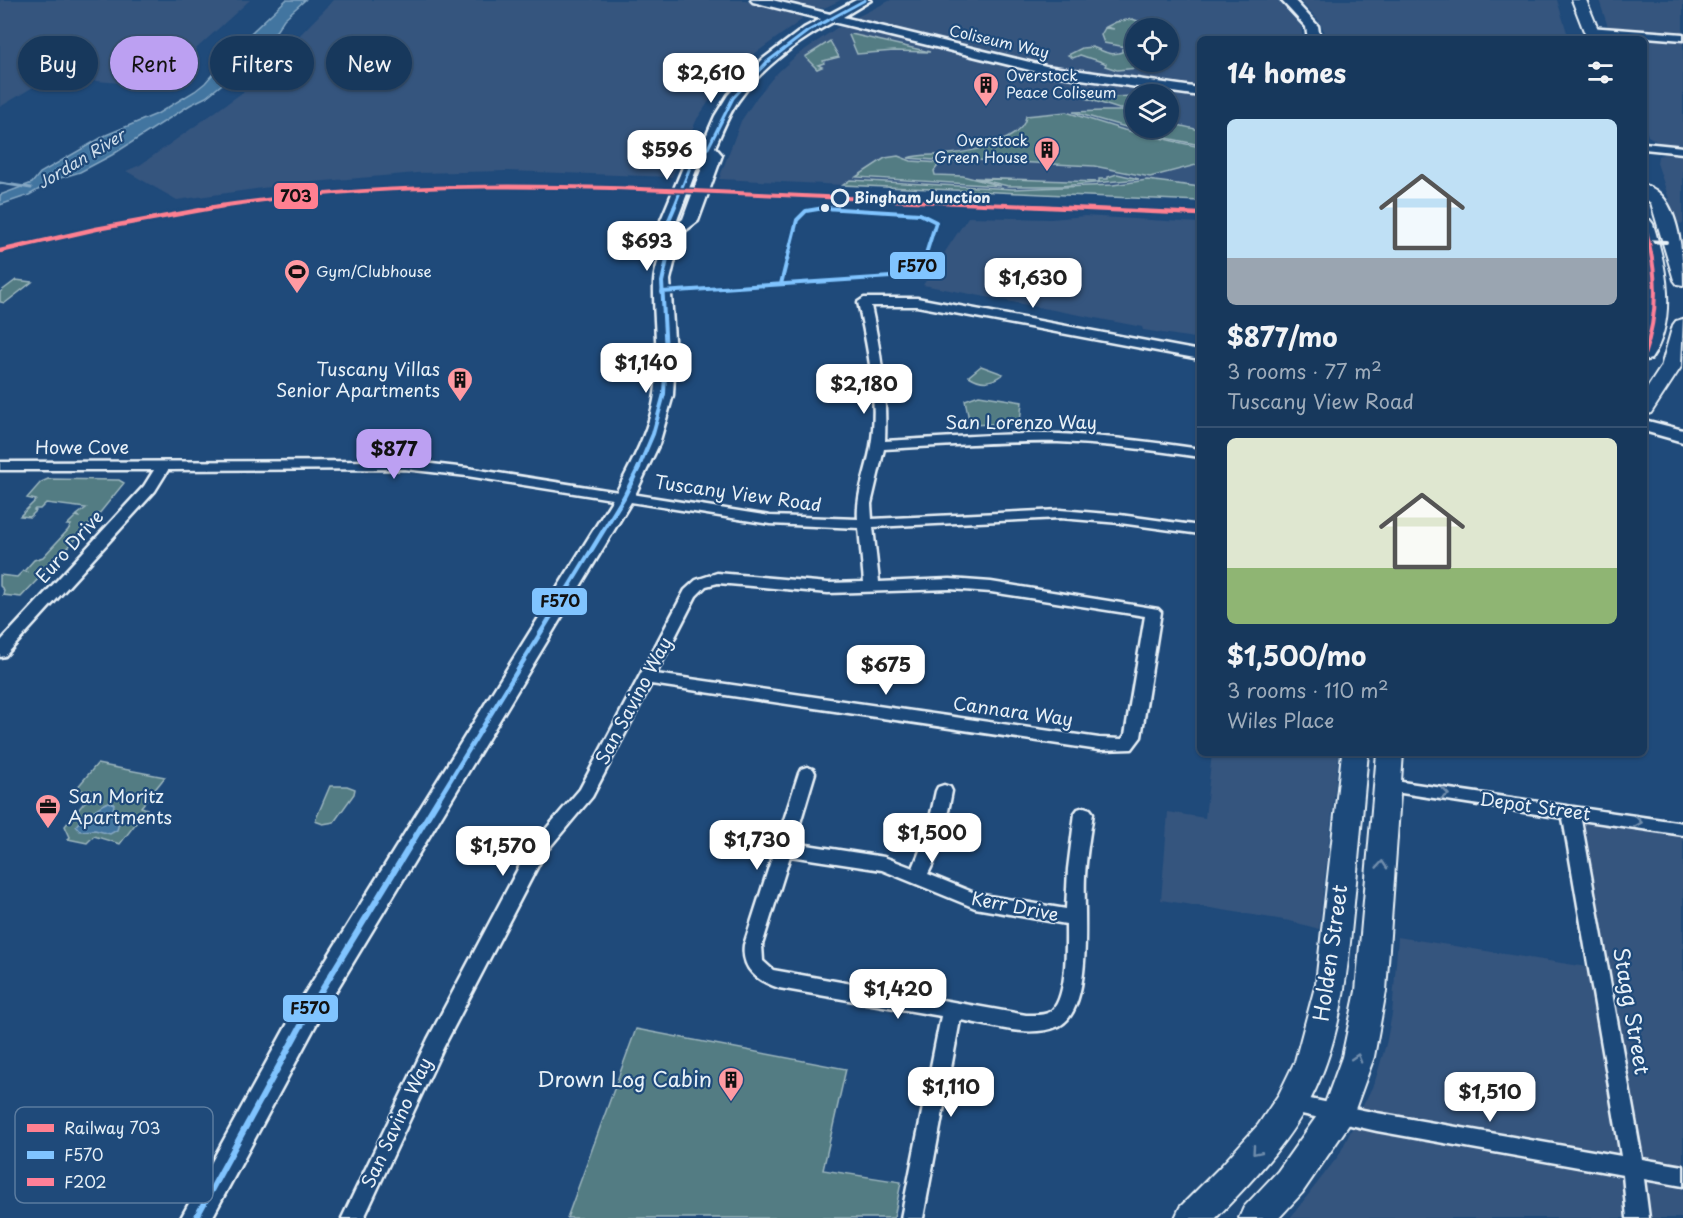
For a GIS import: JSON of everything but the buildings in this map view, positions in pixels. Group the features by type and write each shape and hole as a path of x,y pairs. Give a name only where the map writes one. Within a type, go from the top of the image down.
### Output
{"main road":[{"name":"Coliseum Way","path":"757,0 1046,70 1116,82 1197,92"},
{"path":"213,1186 263,1091 314,1002 624,497 648,450 661,408 666,368 662,280 674,232 690,221 715,155 708,148 722,116 752,76 786,46 829,18 865,0"},
{"path":"1287,0 1312,26 1314,36"},
{"path":"1580,0 1591,36"},
{"path":"1647,192 1659,201 1683,280"},
{"path":"1647,234 1655,261 1659,295 1655,325 1647,347"},
{"path":"1647,404 1671,367 1683,325"},
{"path":"1647,426 1683,436"},
{"name":"Holden Street","path":"1192,1218 1262,1144 1291,1104 1314,1051 1324,1017 1330,983 1355,756"},
{"name":"Holden Street","path":"1256,1218 1290,1182 1338,1113 1358,1057 1368,1012 1390,756"},
{"path":"196,1218 204,1203"}],"street":[{"path":"1647,37 1683,37"},
{"path":"1647,146 1683,150"},
{"path":"872,587 865,525 865,496 878,445 880,403 876,357 864,302 917,302 1197,354"},
{"name":"San Lorenzo Way","path":"878,445 995,438 1062,438 1197,453"},
{"name":"Tuscany View Road","path":"164,465 405,465 466,472 788,522 865,525 1048,514 1115,518 1197,530"},
{"name":"Howe Cove","path":"0,466 164,465"},
{"name":"Euro Drive","path":"0,652 150,488 164,465"},
{"name":"San Savino Way","path":"353,1218 435,1045 537,850 550,832 582,799 696,586 706,581 724,579 793,586 972,585 1153,612 1136,727 1133,737 1126,745"},
{"name":"Cannara Way","path":"646,678 1099,744 1126,745"},
{"path":"807,773 753,945 752,959 755,967 761,973 779,980 1026,1023 1045,1023 1053,1020 1060,1015 1069,1001 1074,959 1077,867 1084,813"},
{"name":"Depot Street","path":"1388,786 1683,829"},
{"path":"917,877 932,849 944,791"},
{"name":"Stagg Street","path":"1571,813 1629,1138 1638,1218"},
{"name":"Kerr Drive","path":"784,848 872,862 986,904 1075,918"},
{"path":"912,1218 952,1010"},
{"path":"1291,1104 1683,1176"}],"shaded area":[{"path":"0,0 250,0 198,47 198,36 110,36 110,82 98,81 98,36 18,36 18,90 28,90 0,107"},
{"path":"334,0 742,0 797,15 803,19 750,57 714,94 697,119 672,177 507,171 417,173 291,184 177,200 126,171 140,165 246,90 314,90 314,36 299,36"},
{"path":"774,0 841,0 824,8 815,9"},
{"path":"891,0 1277,0 1301,26 1303,36 1197,36 1197,89 1036,64 855,18"},
{"path":"1299,0 1557,0 1568,36 1332,36 1325,33 1319,21"},
{"path":"1599,0 1683,0 1683,145 1660,143 1647,134 1647,36 1611,36"},
{"path":"838,27 1043,73 1125,85 1125,138 1179,138 1179,93 1197,96 1197,202 719,179 741,121 775,75 797,55"},
{"path":"1683,155 1683,224 1677,223 1657,163 1658,156"},
{"path":"1085,216 1197,223 1197,339 1143,330 1142,327 923,285 968,217 1051,219"},
{"path":"1212,756 1339,756 1319,929 1290,921 1161,900 1168,812 1205,818"},
{"path":"1562,818 1683,836 1683,1218 1290,1218 1339,1155 1375,1081 1392,1014 1398,937 1587,967"}],"green space":[{"path":"1125,20 1125,47 1104,43 1101,35 1105,28 1114,29 1106,27"},
{"path":"849,35 930,52 894,51 857,54"},
{"path":"830,41 839,57 823,61 824,63 818,65 822,67 817,69 805,57"},
{"path":"1092,47 1113,54 1122,52 1122,49 1125,48 1125,69 1117,70 1105,66 1106,64 1100,61 1080,55 1073,58 1068,55 1082,48"},
{"path":"1125,96 1125,109 1119,109 1085,98"},
{"path":"1125,111 1125,127 1073,112"},
{"path":"1066,112 1125,130 1125,138 1160,138 1197,146 1197,165 1150,177 1094,166 908,158 945,155 982,148 1006,138 1023,125 1026,116"},
{"path":"1179,125 1197,129 1197,144 1167,138 1179,138"},
{"path":"898,156 911,161 940,163 934,171 935,175 963,176 1001,186 856,177 885,158"},
{"path":"1117,174 1139,179 1061,186 1008,186 974,178 1099,182 1099,179 1108,179"},
{"path":"850,180 1013,189 1113,185 1147,180 1197,187 1197,201 843,185"},
{"path":"16,280 32,282 5,303 0,302 0,292"},
{"path":"981,366 1003,374 986,381 969,376"},
{"path":"979,395 1022,402 1020,423 970,425 965,400"},
{"path":"48,479 119,480 124,483 94,520 21,597 3,595 0,575 17,577 23,571 27,572 25,570 34,560 43,557 71,525 67,525 76,516 80,517 77,515 86,508 46,503 40,509 35,509 36,511 30,517 20,516 36,500 27,498 41,482"},
{"path":"97,764 165,777 141,807 147,809 120,844 94,836 87,843 68,839 70,837 65,826 92,793 76,789"},
{"path":"330,786 347,786 355,789 354,794 334,822 323,824 315,821"},
{"path":"636,1029 846,1069 823,1170 901,1182 894,1218 567,1218"}],"water":[{"path":"286,0 305,0 284,19 271,36 248,36"},
{"name":"Jordan River","path":"210,77 210,90 215,90 112,155 80,172 57,179 29,195 0,205 0,195 32,183 40,173 106,135 157,114 198,90"},
{"path":"109,802 114,804 112,817 119,823 117,830 110,834 95,830 80,831 76,826 78,823"}],"waterway":[{"path":"0,183 31,188"}],"railway":[{"path":"1647,241 1666,242"}],"rail line":[{"name":"703","path":"0,251 193,210 339,192 435,186 529,185 623,188 1197,214"}],"transit line":[{"name":"F570","path":"213,1187 309,1011 624,497 642,459 658,421 664,394 666,352 662,282 672,237 669,220 695,155 708,148 733,98 767,62 808,31 865,0"},
{"name":"F570","path":"662,292 906,276 924,260 936,222 920,214 824,208 806,211 797,220 781,284"},
{"name":"F202","path":"1647,234 1656,290 1654,322 1647,346"},
{"name":"F570","path":"196,1218 204,1203"}],"place":[{"name":"Overstock Peace Coliseum","path":"986,108"},
{"name":"Overstock Green House","path":"1047,173"},
{"name":"Bingham Junction","path":"840,198"},
{"name":"Gym/Clubhouse","path":"297,295"},
{"name":"Tuscany Villas Senior Apartments","path":"460,403"},
{"name":"San Moritz Apartments","path":"48,830"},
{"name":"Drown Log Cabin","path":"731,1103"}]}
